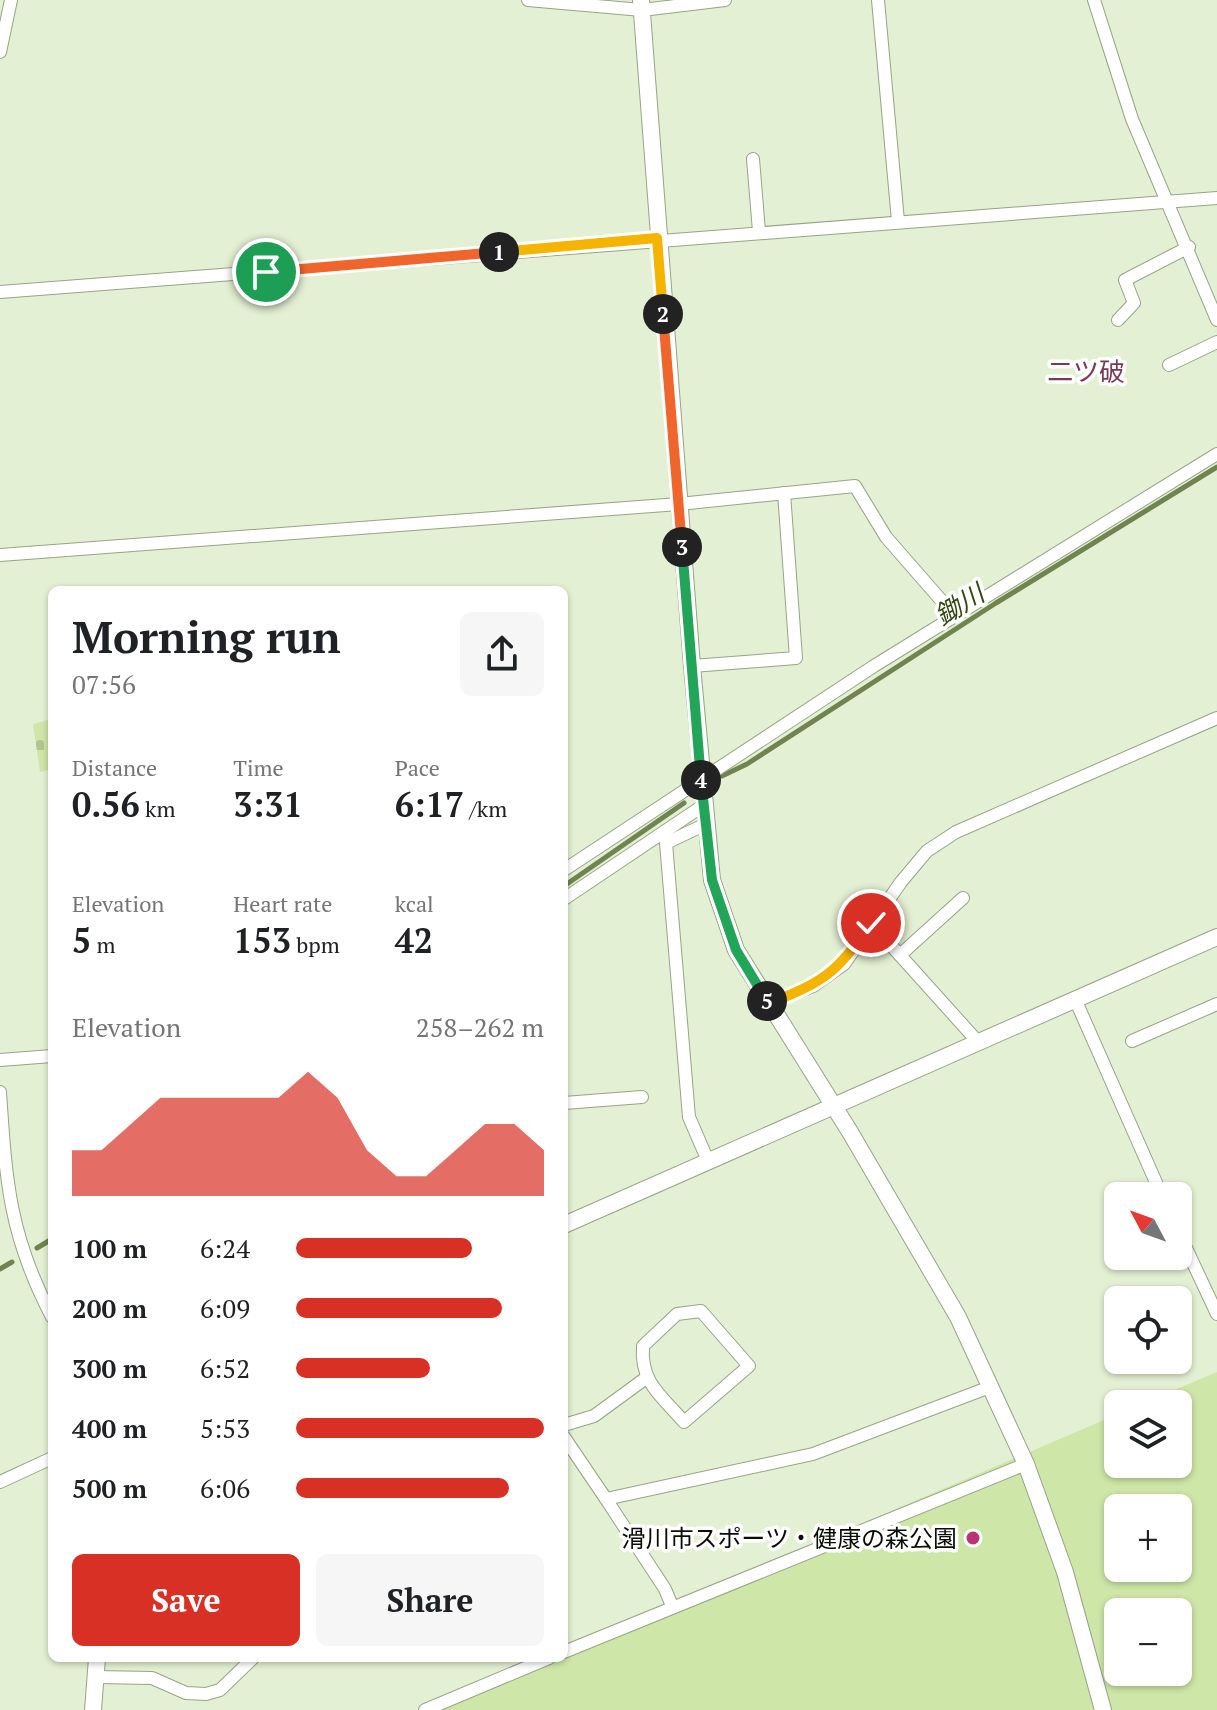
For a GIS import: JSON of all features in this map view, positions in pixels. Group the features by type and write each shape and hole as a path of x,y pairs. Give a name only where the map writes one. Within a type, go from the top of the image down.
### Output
{"street":[{"path":"0,52 11,0"},
{"path":"528,0 641,5 725,0"},
{"path":"878,0 898,221"},
{"path":"1094,0 1132,119 1189,247 1217,320"},
{"path":"641,5 657,238 712,880 736,950 834,1106 958,1317 1026,1464 1065,1572 1103,1710"},
{"path":"753,159 759,231"},
{"path":"0,292 657,238 1217,198"},
{"path":"1118,320 1134,303 1125,280 1189,247"},
{"path":"1169,365 1217,342"},
{"path":"568,867 954,615 1217,454"},
{"path":"0,555 679,504 855,486 886,537 954,615"},
{"path":"692,666 796,658 784,493"},
{"path":"768,1004 813,986 844,964 871,923 927,851 956,832 1217,718"},
{"path":"568,896 704,805"},
{"path":"706,824 666,843 689,1117 708,1161"},
{"path":"900,955 963,898"},
{"path":"871,923 978,1042"},
{"path":"568,1223 1217,937"},
{"path":"1075,999 1156,1182"},
{"path":"1132,1041 1217,1004"},
{"path":"0,1060 48,1056"},
{"path":"0,1092 7,1194 14,1224 48,1307"},
{"path":"568,1103 642,1097"},
{"path":"1192,1261 1217,1314"},
{"path":"701,1311 749,1366 684,1422 646,1378 642,1364 643,1346 677,1314 701,1311"},
{"path":"568,1424 594,1416 646,1378"},
{"path":"606,1499 813,1454 990,1387"},
{"path":"568,1443 665,1589 672,1606"},
{"path":"0,1482 48,1460"},
{"path":"568,1650 1026,1464"},
{"path":"93,1710 97,1662"},
{"path":"96,1677 152,1678 186,1693 206,1694 220,1690 249,1662"},
{"path":"425,1710 539,1662"}],"green space":[{"path":"48,720 48,770 40,772 33,724"},
{"name":"滑川市スポーツ・健康の森公園","path":"1217,1372 1217,1710 425,1710 538,1662 568,1662 568,1649 1104,1420 1104,1478 1192,1478 1192,1390 1174,1390"}],"waterway":[{"name":"鋤川","path":"722,776 747,764 996,603 1217,467"},
{"name":"鋤川","path":"568,883 684,803"},
{"name":"鋤川","path":"37,1248 48,1241"},
{"name":"鋤川","path":"0,1269 12,1262"}],"place":[{"name":"滑川市スポーツ・健康の森公園","path":"973,1538"}],"district":[{"name":"二ツ破","path":"1086,371"}],"route":[{"path":"266,272 657,238 712,880 736,950 768,1004 813,986 844,964 871,923"}]}
